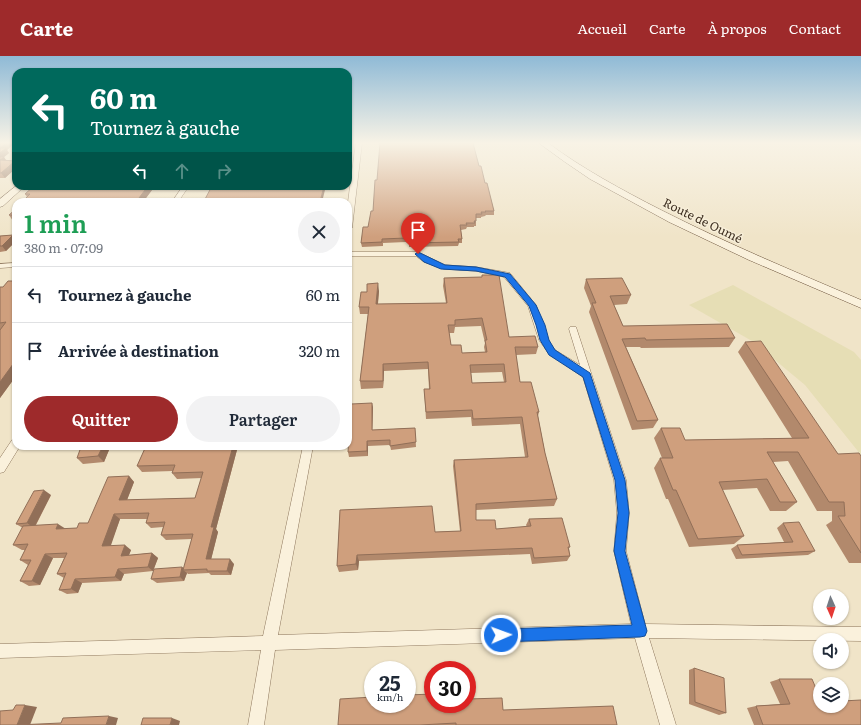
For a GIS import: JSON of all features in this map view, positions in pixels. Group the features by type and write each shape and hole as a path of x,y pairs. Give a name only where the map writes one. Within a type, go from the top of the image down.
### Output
{"main road":[{"name":"Route de Oumé","path":"589,174 694,232 861,304"},
{"path":"0,204 16,190"}],"street":[{"path":"352,198 355,174"},
{"path":"352,254 418,254 427,260 444,267 476,269 507,275 532,305 544,340 552,352 587,375"},
{"path":"0,266 12,265"},
{"path":"573,330 620,480 623,513 620,551 640,631 668,725"},
{"path":"0,468 12,449"},
{"path":"256,725 270,643 307,450"},
{"path":"0,651 640,631 861,634"}],"shaded area":[{"path":"733,285 854,352 861,360 861,455 805,385 752,341 689,305"}],"building":[{"path":"377,174 483,174 485,183 487,183 494,211 485,211 486,212 481,212 482,214 476,214 476,221 474,221 475,223 460,225 462,239 458,239 459,242 409,243 409,239 406,238 382,239 382,242 361,243 363,227 368,227 371,211 373,211 375,180 377,180"},
{"path":"30,190 145,190 139,198 26,198 30,194 25,194"},
{"path":"210,190 323,190 321,198 206,198"},
{"path":"12,235 2,246 0,246 0,236"},
{"path":"482,275 499,275 509,337 535,336 538,347 515,347 520,382 531,382 539,412 537,412 545,453 557,499 476,504 476,520 495,520 496,529 531,526 529,519 562,518 570,547 568,547 570,556 534,558 532,548 357,555 356,564 337,566 340,510 432,506 435,532 461,531 454,460 528,457 522,417 473,419 472,410 426,412 424,389 430,389 428,362 383,364 383,381 360,381 369,307 359,307 361,292 367,292 367,284 378,283 376,304 447,303 444,278 482,277","holes":["482,318 487,340 485,340 487,352 462,353 461,345 451,345 448,325 455,325 455,320","504,364 506,382 472,383 470,365"]},
{"path":"622,278 631,295 610,296 623,326 727,324 735,338 646,340 645,338 622,339 658,420 637,421 592,303 596,303 586,279"},
{"path":"8,281 12,281 12,366 0,382 0,330 6,322 0,323 0,287 3,287"},
{"path":"761,341 838,454 859,453 861,456 861,553 838,516 845,516 844,502 829,502 798,452 767,452 797,502 780,502 767,479 719,482 744,536 698,539 676,490 673,490 660,458 673,458 661,428 680,428 685,440 809,438 745,342"},
{"path":"372,403 372,430 415,428 416,442 390,446 390,440 367,441 367,451 348,452 348,450 352,450 352,404"},
{"path":"80,450 101,450 98,456 77,458"},
{"path":"144,450 232,450 211,527 214,527 206,559 230,559 227,571 207,571 207,569 183,570 193,534 161,535 165,522 146,523 149,513 114,514 102,546 125,545 121,556 152,553 148,567 118,569 115,577 75,579 71,589 59,590 66,573 57,574 67,553 45,554 32,581 20,581 31,560 20,560 28,544 13,545 23,526 58,524 56,529 77,528 79,523 88,523 108,477 129,476 119,500 195,498 203,472 172,473 175,465 137,466"},
{"path":"44,490 27,523 16,524 34,491"},
{"path":"799,522 815,551 742,555 737,545 793,542 783,523"},
{"path":"182,567 180,577 151,579 154,569"},
{"path":"694,668 724,678 726,713 695,702"},
{"path":"779,679 812,679 813,713 849,713 849,701 861,700 861,725 763,725 756,706 790,704"},
{"path":"424,694 424,713 476,713 476,699 502,698 503,710 613,706 617,725 456,725 456,723 420,725 338,725 340,699 364,698 364,713 416,713 416,695"},
{"path":"16,705 25,705 17,725 0,725 0,711 13,710"},
{"path":"109,716 106,725 17,725 61,723 63,718"},
{"path":"143,718 172,718 170,725 141,725"}],"route":[{"path":"418,254 427,260 444,267 476,269 507,275 518,287 532,305 544,340 552,352 587,375 620,480 623,513 620,551 640,631 501,635"}]}
